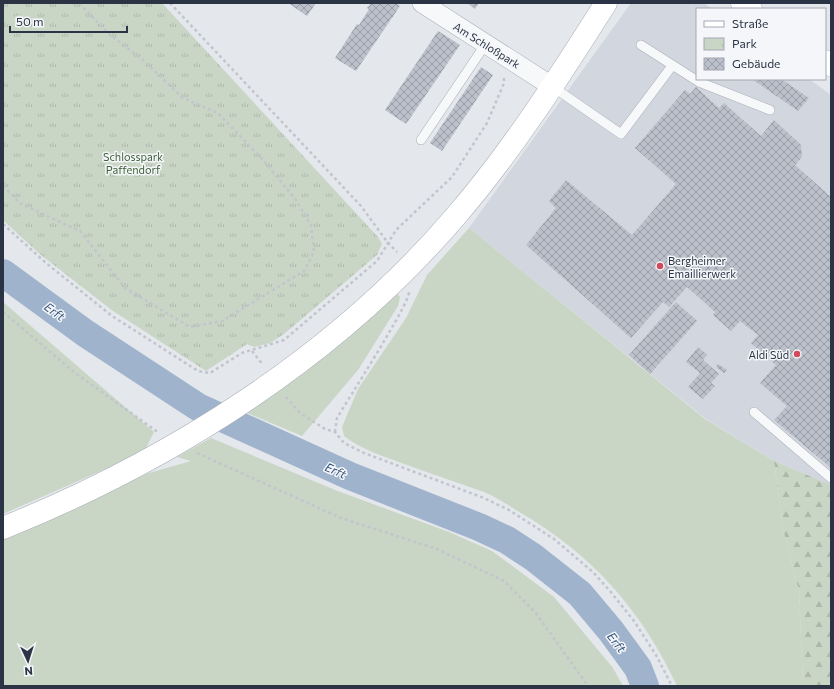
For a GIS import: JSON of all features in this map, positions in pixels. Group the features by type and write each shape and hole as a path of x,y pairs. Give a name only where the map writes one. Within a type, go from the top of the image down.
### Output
{"main road":[{"path":"3,528 112,479 180,442 250,397 349,322 403,273 456,216 496,165 553,87 606,3"}],"street":[{"name":"Am Schloßpark","path":"422,3 485,45 553,87"}],"lane":[{"path":"421,140 485,45"},
{"path":"641,45 699,82 770,110"},
{"path":"553,87 621,134 672,66"},
{"path":"754,412 831,478"}],"path":[{"path":"3,186 22,204 80,231 126,288 190,327 222,321 268,294 304,271 314,252 311,225 296,200 264,160 218,113 184,98 144,61 110,34 79,3"},
{"path":"170,3 361,206 388,244"},
{"path":"3,224 46,263 112,316 198,371 210,373 242,353 284,340 377,261 396,230 452,178 487,122 504,84 505,56"},
{"path":"335,432 337,418 409,296 408,283 403,273"},
{"path":"3,312 74,372 180,442 341,518 437,549 504,581 535,612 588,686"},
{"path":"252,351 263,365"},
{"path":"286,397 300,413 325,429 335,432 344,443 364,453 447,483 509,510 554,539 593,572 610,590 634,621 656,655 672,686"}],"shaded area":[{"path":"631,3 704,3 711,8 696,8 696,80 810,80 831,95 831,485 774,461 706,419 469,228"}],"green space":[{"name":"Schlosspark Paffendorf","path":"3,3 162,3 378,237 382,244 377,255 284,334 270,343 254,347 247,344 206,371 113,311 41,255 3,220"},
{"path":"469,228 705,419 774,461 783,529 799,591 803,686 677,686 648,633 631,609 593,566 571,547 547,529 489,494 374,453 344,436 342,427 358,389 406,318 427,275"},
{"path":"397,293 400,297 398,306 358,370 302,436 245,412"},
{"path":"3,302 154,432 144,452 3,514"},
{"path":"211,438 335,490 449,532 492,551 554,597 613,668 623,686 3,686 3,537 149,473 191,461 177,457"},
{"path":"774,461 831,485 831,686 803,686 799,591 783,529"}],"building":[{"path":"288,3 316,3 307,16"},
{"path":"371,3 396,3 400,6 356,71 335,58 357,24 359,25"},
{"path":"467,3 479,3 475,9"},
{"path":"438,31 460,45 406,124 385,110"},
{"path":"481,67 493,75 442,151 430,143"},
{"path":"753,80 782,80 809,98 798,111"},
{"path":"696,87 719,108 724,103 761,136 774,120 801,145 802,157 795,165 831,197 831,468 774,420 787,406 760,383 776,365 751,343 758,335 740,321 731,331 713,315 715,312 687,287 669,307 663,302 631,338 526,245 556,208 549,201 566,180 632,235 676,184 635,148 685,90 690,94"},
{"path":"676,302 697,321 650,374 629,355"},
{"path":"698,347 707,355 703,360 719,374 711,383 715,386 703,399 688,387 700,373 686,362"},
{"path":"718,364 727,370 724,373 716,367"}],"waterway":[{"name":"Erft","path":"3,273 85,333 198,407 350,476 479,527 507,540 533,557 580,594 611,631 638,668 645,686"}],"place":[{"name":"Bergheimer Emaillierwerk","path":"660,266"},
{"name":"Aldi Süd","path":"797,354"}]}
